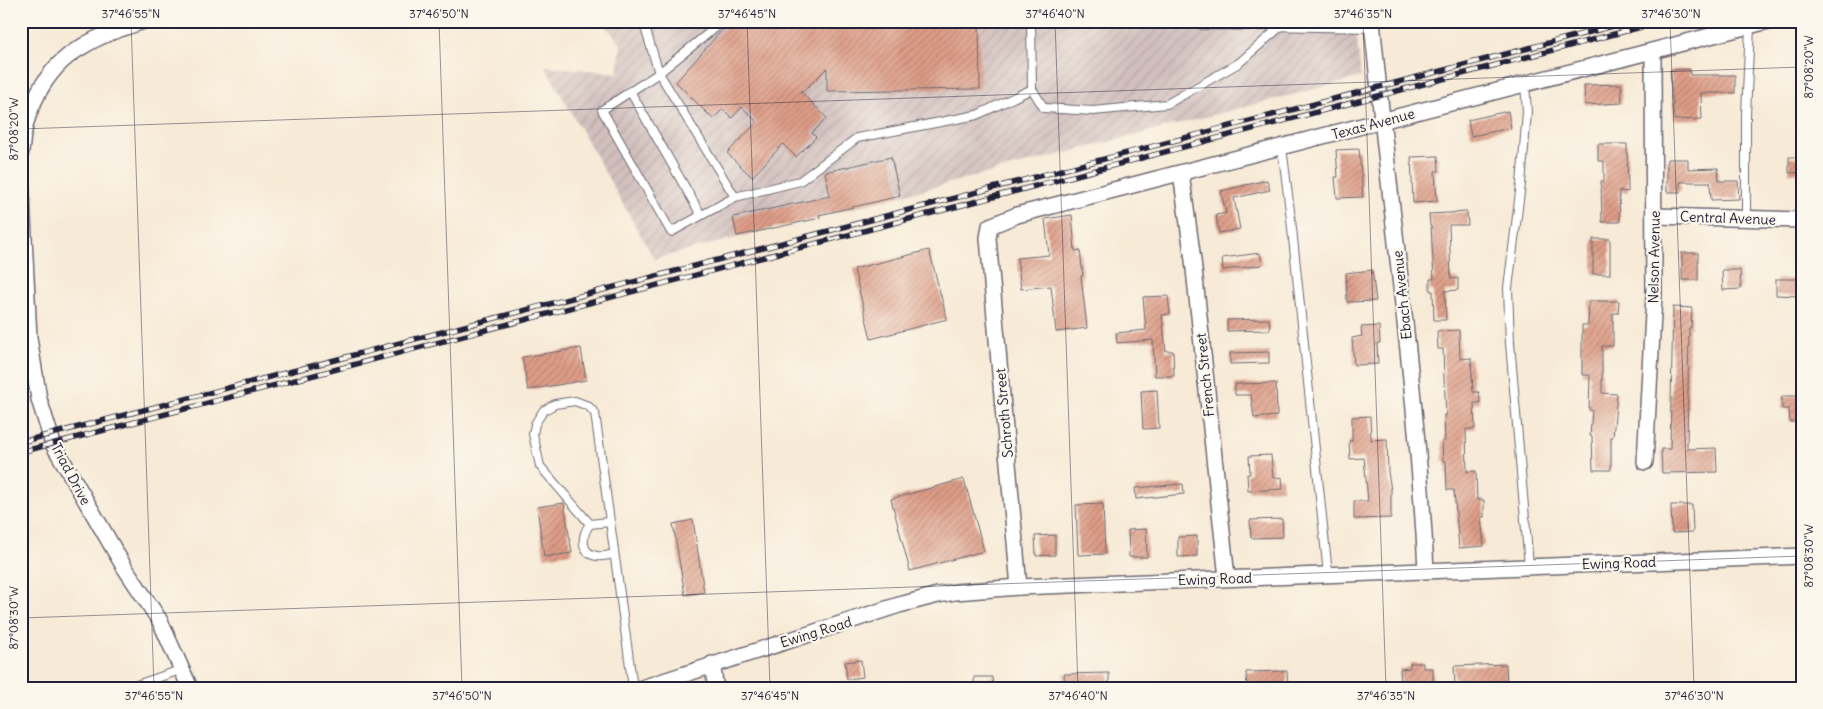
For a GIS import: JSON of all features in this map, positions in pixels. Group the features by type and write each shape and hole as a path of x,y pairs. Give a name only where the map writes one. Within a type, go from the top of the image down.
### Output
{"street":[{"path":"21,152 24,128 30,110 44,84 63,61 78,48 110,32 144,21"},
{"name":"Texas Avenue","path":"988,238 990,226 1017,215 1768,21"},
{"name":"Ebach Avenue","path":"1372,25 1416,433 1426,570"},
{"name":"Nelson Avenue","path":"1645,462 1654,296 1653,51"},
{"name":"French Street","path":"1181,173 1193,260 1227,578"},
{"name":"Triad Drive","path":"21,176 29,338 39,399 53,444 123,565 160,621 190,688"},
{"name":"Central Avenue","path":"1654,216 1802,220"},
{"name":"Schroth Street","path":"988,238 1019,587"},
{"name":"Ewing Road","path":"642,688 712,664 938,595 1019,587 1802,556"},
{"path":"712,664 716,688"}],"lane":[{"path":"642,21 660,73 735,197"},
{"path":"713,21 716,27 660,73 602,110 671,232 735,197 800,181 857,138 978,115 1032,89"},
{"path":"1031,21 1032,89 1044,108 1093,111 1167,104 1240,63 1280,27"},
{"path":"1198,21 1202,25 1280,27 1372,25"},
{"path":"1746,219 1746,115 1750,26"},
{"path":"1525,84 1527,112 1521,184 1508,288 1510,343 1529,566"},
{"path":"630,91 702,214"},
{"path":"1282,147 1292,220 1328,574"},
{"path":"590,524 540,466 533,434 535,424 543,411 555,404 575,401 588,406 595,413 633,688"},
{"path":"609,522 590,524 584,531 583,539 585,548 590,554 598,556 614,554"},
{"path":"128,688 183,669"}],"shaded area":[{"path":"602,21 1355,21 1361,77 654,259 545,66 618,73 621,44"}],"building":[{"path":"730,21 979,21 980,89 827,91 827,68 804,91 800,91 827,118 812,133 816,137 796,157 783,144 752,177 727,153 757,122 742,107 732,118 723,109 713,119 676,82"},
{"path":"1690,69 1690,75 1735,75 1735,93 1701,93 1702,119 1674,120 1670,70"},
{"path":"1621,84 1622,103 1585,105 1584,85"},
{"path":"1508,111 1511,128 1471,136 1468,120"},
{"path":"1598,144 1627,144 1628,192 1619,191 1620,222 1602,222 1601,181 1604,181 1604,161 1598,161"},
{"path":"1359,149 1363,197 1337,198 1335,177 1338,177 1336,150"},
{"path":"1438,156 1439,171 1435,171 1437,201 1413,203 1411,157"},
{"path":"891,157 900,196 819,215 820,218 737,236 733,217 830,196 825,172"},
{"path":"1789,157 1802,157 1802,172 1789,173"},
{"path":"1667,159 1688,159 1688,169 1718,168 1719,181 1738,181 1739,199 1711,200 1710,182 1680,182 1680,192 1667,192"},
{"path":"1267,180 1270,190 1234,198 1240,229 1219,233 1216,215 1226,213 1221,191"},
{"path":"1467,212 1468,225 1449,225 1451,279 1458,278 1458,290 1445,291 1446,320 1434,320 1433,291 1430,291 1430,279 1434,279 1429,214"},
{"path":"1072,215 1075,251 1080,250 1087,328 1056,332 1051,286 1021,289 1017,258 1049,255 1045,219"},
{"path":"1593,239 1610,239 1610,274 1593,274"},
{"path":"929,250 947,319 871,339 854,269"},
{"path":"1260,253 1262,265 1223,270 1222,258"},
{"path":"1682,253 1698,253 1698,280 1682,280"},
{"path":"1372,270 1376,301 1347,302 1346,273"},
{"path":"1722,270 1740,270 1741,289 1723,290"},
{"path":"1776,279 1802,279 1802,296 1776,295"},
{"path":"1168,296 1170,314 1162,315 1166,351 1173,351 1174,376 1155,376 1153,340 1117,343 1116,333 1146,330 1143,297"},
{"path":"1589,301 1619,301 1618,313 1613,313 1613,346 1602,346 1602,393 1617,394 1613,437 1611,437 1611,470 1593,470 1592,436 1590,436 1592,410 1589,410 1590,375 1582,375 1582,325 1588,325"},
{"path":"1673,307 1692,308 1691,328 1689,328 1687,449 1716,448 1717,472 1662,473 1661,449 1670,449"},
{"path":"1269,319 1270,330 1227,331 1227,320"},
{"path":"1379,326 1380,343 1377,343 1378,364 1354,365 1352,338 1362,336 1361,327"},
{"path":"1459,330 1460,359 1471,358 1473,392 1479,392 1480,403 1474,403 1475,429 1466,429 1467,472 1476,471 1477,500 1484,500 1484,517 1481,517 1484,546 1459,548 1454,490 1447,490 1446,461 1443,461 1442,441 1445,441 1444,415 1446,415 1443,349 1438,349 1437,331"},
{"path":"581,348 586,380 528,390 522,357"},
{"path":"1269,352 1269,363 1230,364 1230,353"},
{"path":"1276,383 1277,416 1254,418 1251,395 1235,395 1235,384"},
{"path":"1157,390 1159,428 1143,429 1141,391"},
{"path":"1782,396 1802,396 1801,422 1790,422 1789,409 1782,409"},
{"path":"1370,416 1371,440 1387,439 1391,518 1354,519 1354,501 1368,501 1364,458 1350,459 1349,441 1352,441 1352,417"},
{"path":"1271,455 1273,478 1282,477 1283,489 1248,491 1247,474 1250,474 1249,456"},
{"path":"964,479 984,551 910,571 891,499"},
{"path":"1183,484 1184,494 1136,499 1135,488"},
{"path":"564,503 572,553 544,557 537,507"},
{"path":"1103,504 1105,554 1078,555 1076,505"},
{"path":"1671,505 1692,505 1693,532 1672,533"},
{"path":"1282,519 1283,537 1251,538 1250,520"},
{"path":"693,520 704,592 685,595 673,524"},
{"path":"1146,529 1147,557 1129,557 1128,530"},
{"path":"1055,535 1055,555 1036,556 1035,536"},
{"path":"1197,536 1197,556 1178,557 1178,537"},
{"path":"861,660 863,677 847,679 845,662"},
{"path":"1410,663 1423,663 1423,668 1433,668 1433,688 1401,688 1400,669 1410,668"},
{"path":"1506,664 1507,685 1455,687 1454,666"},
{"path":"1287,671 1288,688 1247,688 1246,672"},
{"path":"1109,673 1109,688 1065,688 1064,674"},
{"path":"974,677 992,677 993,688 974,688"}],"railway":[{"path":"21,442 1632,21"},
{"path":"21,452 1664,21"}]}
